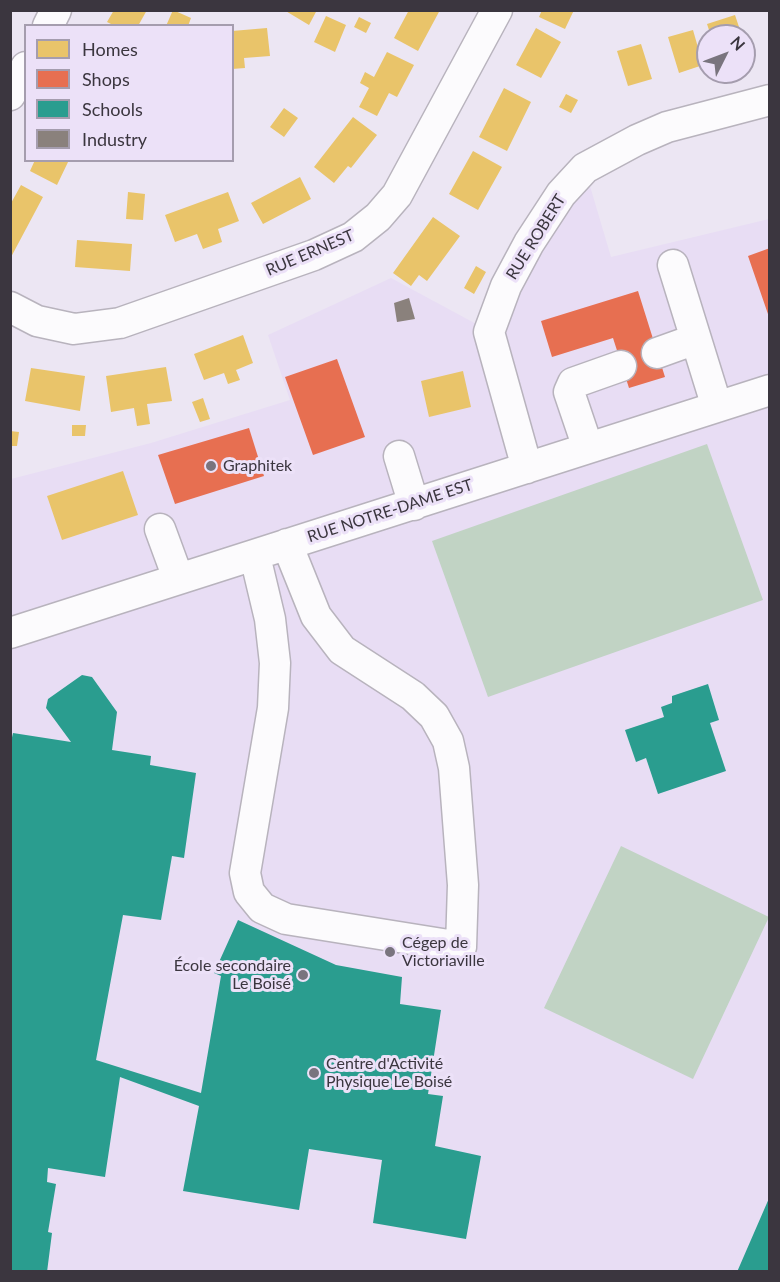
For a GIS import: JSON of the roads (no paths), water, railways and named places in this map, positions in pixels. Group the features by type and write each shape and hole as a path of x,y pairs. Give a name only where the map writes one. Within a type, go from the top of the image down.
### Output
{"street":[{"path":"49,24 56,10"},
{"name":"RUE ERNEST","path":"10,308 37,321 74,328 120,323 314,255 353,237 378,218 397,195 497,10"},
{"path":"10,95 24,70"},
{"name":"RUE ROBERT","path":"526,468 489,332 506,286 529,243 561,194 585,168 637,140 667,127 770,100"},
{"path":"673,265 717,407"},
{"path":"657,353 696,339"},
{"path":"588,448 569,392 573,382 621,366"},
{"name":"RUE NOTRE-DAME EST","path":"10,633 770,390"},
{"path":"399,456 414,504"},
{"path":"160,529 178,578"},
{"path":"255,556 270,619 275,663 273,708 245,873 249,892 262,908 286,919 461,947 463,885 454,768 448,741 435,716 413,696 342,650 316,616 287,544"}],"place":[{"name":"Graphitek","path":"211,466"},
{"name":"Cégep de Victoriaville","path":"390,952"},
{"name":"École secondaire Le Boisé","path":"303,975"},
{"name":"Centre d'Activité Physique Le Boisé","path":"314,1073"}]}
